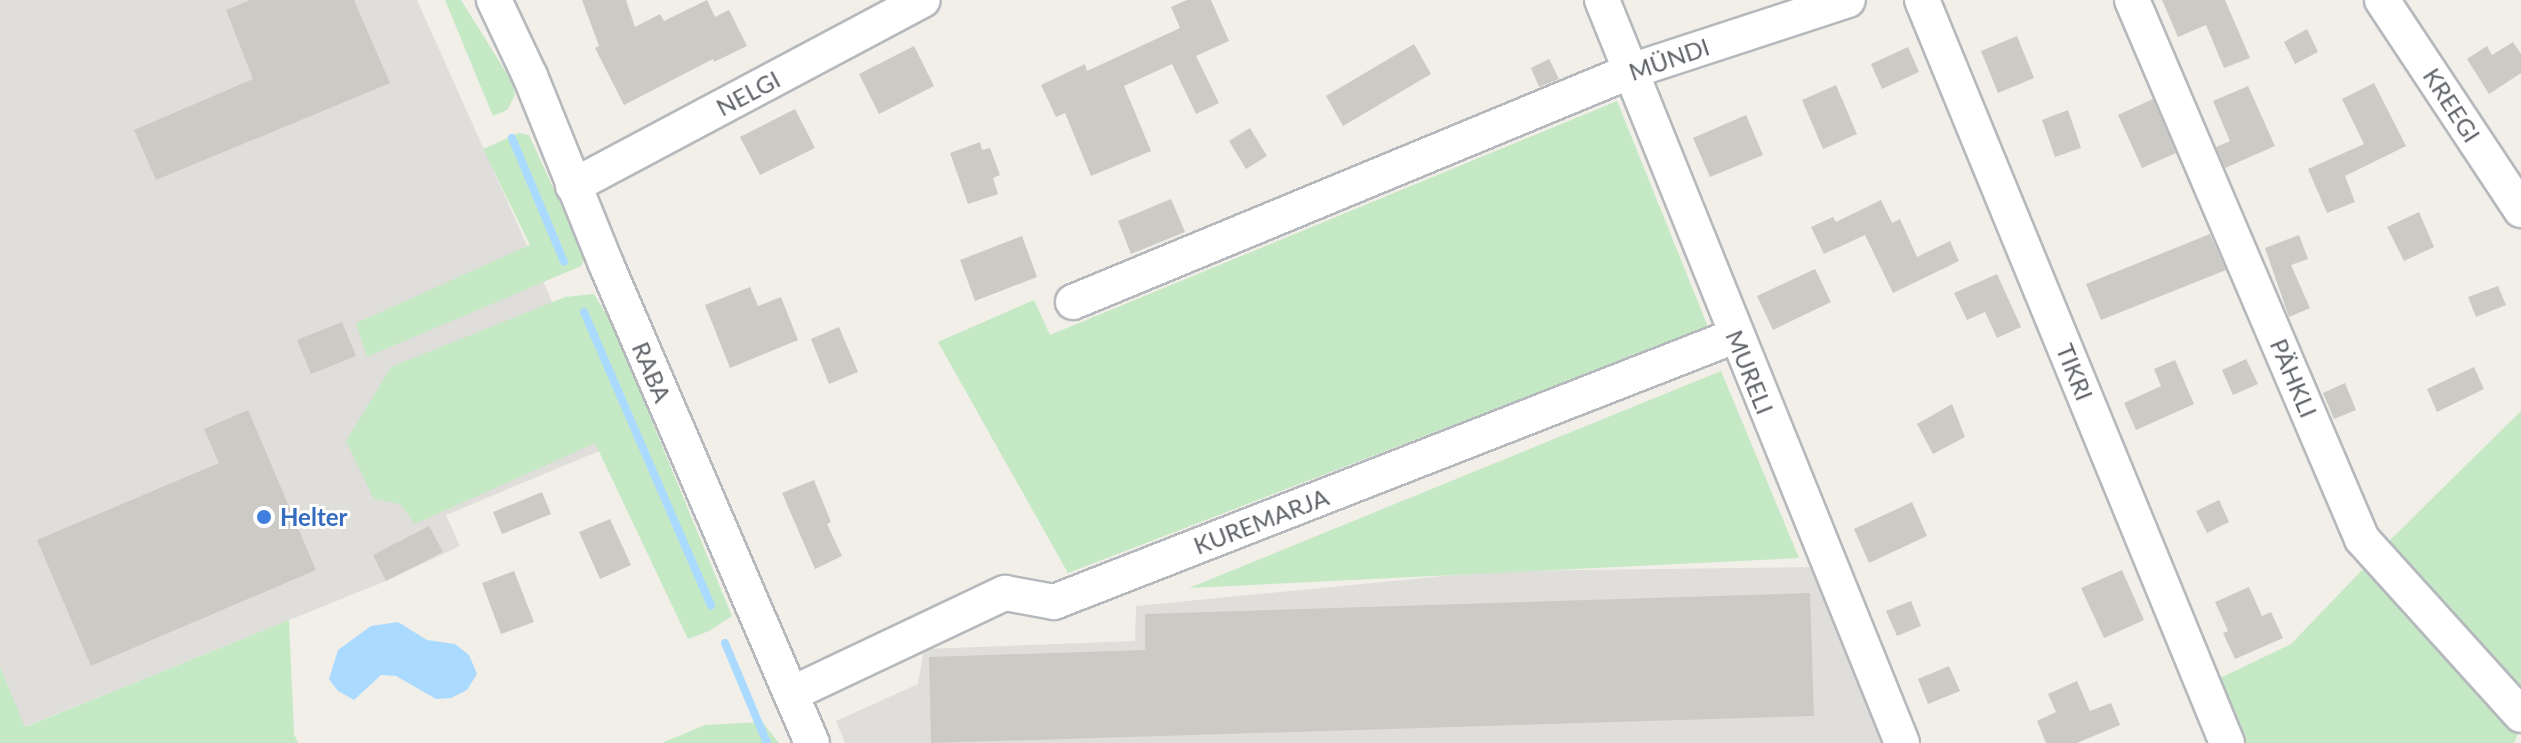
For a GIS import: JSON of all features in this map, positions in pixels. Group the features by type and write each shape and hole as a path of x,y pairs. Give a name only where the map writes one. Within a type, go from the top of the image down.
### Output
{"street":[{"name":"RABA","path":"494,0 530,76 573,186 812,743"},
{"name":"NELGI","path":"573,186 923,0"},
{"name":"MURELI","path":"1602,0 1735,336 1902,743"},
{"name":"MÜNDI","path":"1073,302 1631,71 1848,0"},
{"name":"TIKRI","path":"1922,0 2227,743"},
{"name":"PÄHKLI","path":"2132,0 2362,539 2521,715"},
{"name":"KREEGI","path":"2382,0 2521,210"},
{"name":"KUREMARJA","path":"791,694 1005,593 1054,602 1735,336"}],"shaded area":[{"path":"0,0 417,0 616,444 446,515 460,546 386,581 24,727 0,667"},
{"path":"1815,567 1892,743 845,743 836,721 918,684 924,649 1135,641 1136,606 1495,571"}],"green space":[{"path":"445,0 461,0 512,82 515,95 507,110 493,116"},
{"path":"1617,101 1708,327 1068,573 938,342 1034,300 1050,335"},
{"path":"519,133 529,135 585,258 581,266 367,357 356,323 530,245 483,149"},
{"path":"594,294 612,324 732,616 709,631 688,639 595,443 415,524 400,504 374,499 346,441 391,367 565,297"},
{"path":"1721,371 1799,558 1189,588"},
{"path":"2521,411 2521,705 2382,548"},
{"path":"2365,567 2520,729 2514,743 2239,743 2212,682 2291,644"},
{"path":"289,620 294,734 298,743 0,743 0,667 25,727"},
{"path":"762,722 779,743 662,743 705,725"}],"water":[{"path":"398,622 427,640 455,644 469,655 477,674 467,690 451,698 436,699 396,676 381,675 354,700 338,691 329,679 338,650 371,626"}],"building":[{"path":"250,0 354,0 390,83 156,180 134,130 253,79 226,10"},
{"path":"582,0 626,0 635,27 660,14 664,21 707,0 715,17 729,10 747,46 714,62 713,59 624,105 595,48 599,46"},
{"path":"1187,0 1211,0 1229,41 1196,56 1219,103 1196,114 1172,64 1124,86 1151,151 1091,176 1065,113 1056,117 1041,85 1085,64 1087,71 1180,28 1171,7"},
{"path":"2162,0 2225,0 2250,58 2224,68 2206,25 2178,37"},
{"path":"2307,29 2318,52 2295,64 2284,42"},
{"path":"2017,36 2034,78 1998,93 1981,51"},
{"path":"2513,42 2521,54 2521,73 2489,94 2467,59 2487,46 2492,55"},
{"path":"1414,44 1431,74 1343,126 1326,96"},
{"path":"914,46 934,86 879,114 859,74"},
{"path":"1908,47 1919,72 1882,89 1871,64"},
{"path":"1549,59 1559,79 1539,87 1531,68"},
{"path":"2374,83 2406,146 2345,176 2355,202 2327,213 2308,169 2364,144 2342,99"},
{"path":"1836,85 1857,134 1823,149 1802,100"},
{"path":"2248,86 2275,146 2225,168 2216,147 2230,141 2213,101"},
{"path":"2153,99 2176,153 2142,168 2118,115"},
{"path":"795,109 815,148 760,175 740,137"},
{"path":"2068,110 2081,148 2055,157 2042,120"},
{"path":"1746,115 1763,155 1710,177 1693,138"},
{"path":"1250,128 1267,156 1246,169 1229,141"},
{"path":"980,142 982,150 990,148 1000,175 993,178 998,194 968,204 950,153"},
{"path":"1171,199 1185,232 1131,254 1118,221"},
{"path":"1881,200 1892,223 1900,219 1917,257 1950,241 1959,261 1893,293 1865,235 1824,254 1811,227 1833,217 1836,222"},
{"path":"2419,212 2434,247 2404,261 2387,227"},
{"path":"2210,234 2226,270 2101,320 2086,284"},
{"path":"2299,235 2308,259 2291,265 2310,308 2289,317 2265,248"},
{"path":"1022,236 1037,277 975,301 960,260"},
{"path":"1815,269 1831,302 1773,330 1757,296"},
{"path":"1997,274 2021,327 1997,338 1985,312 1967,320 1954,293"},
{"path":"2498,286 2506,305 2476,317 2468,297"},
{"path":"750,287 758,306 781,297 798,340 730,368 705,305"},
{"path":"342,322 356,356 311,374 297,340"},
{"path":"839,327 858,372 829,384 811,339"},
{"path":"2246,359 2258,384 2233,395 2222,370"},
{"path":"2175,360 2194,404 2136,430 2124,403 2161,386 2154,369"},
{"path":"2474,367 2484,389 2437,412 2427,389"},
{"path":"2345,383 2356,410 2334,419 2323,393"},
{"path":"1952,404 1965,437 1933,454 1917,424"},
{"path":"248,410 316,570 91,666 37,540 219,463 204,429"},
{"path":"814,480 831,522 827,524 842,556 815,569 782,493"},
{"path":"542,492 551,514 502,534 493,512"},
{"path":"2219,500 2229,522 2207,533 2196,511"},
{"path":"1912,502 1927,536 1869,563 1854,529"},
{"path":"610,519 631,565 600,579 579,532"},
{"path":"429,526 443,552 386,581 373,555"},
{"path":"2122,570 2144,620 2104,638 2081,588"},
{"path":"514,571 534,622 501,634 482,583"},
{"path":"2249,587 2262,616 2271,612 2283,638 2235,659 2223,633 2228,631 2215,602"},
{"path":"1810,593 1814,716 931,743 929,657 1145,650 1145,614"},
{"path":"1911,601 1921,626 1897,636 1886,611"},
{"path":"1949,666 1960,691 1928,704 1918,679"},
{"path":"2077,681 2090,711 2111,703 2120,725 2077,743 2046,743 2037,721 2056,712 2048,694"}],"waterway":[{"path":"512,138 564,262"},
{"path":"584,312 711,606"},
{"path":"725,643 767,743"}],"place":[{"name":"Helter","path":"264,517"}]}
